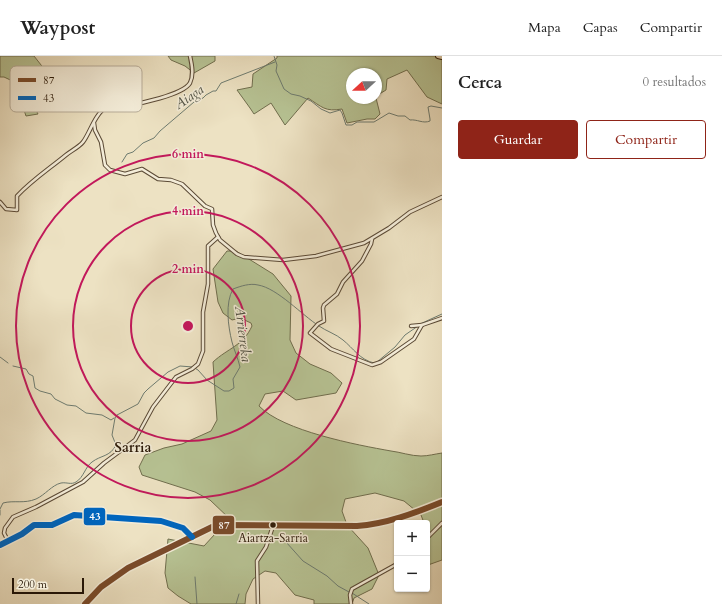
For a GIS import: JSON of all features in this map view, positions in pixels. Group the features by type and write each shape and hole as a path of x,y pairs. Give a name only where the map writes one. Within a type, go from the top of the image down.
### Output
{"main road":[{"path":"438,56 442,57"}],"street":[{"path":"142,102 157,99 186,88 191,80 192,72 190,56"},
{"path":"0,202 6,209 17,210 17,196 38,176 80,144 87,136 94,122 103,112"},
{"path":"94,122 95,130 101,142 105,165 110,170 125,174 142,169 158,179 171,180 182,184 205,206 212,209 213,225 218,237 239,255 278,260 316,256 359,245 372,239 410,212 442,197"},
{"path":"8,541 4,533 5,528 13,517 36,507 83,482 104,463 135,440 153,408 176,377 191,369 200,360 203,351 203,312 208,284 208,246 218,237"},
{"path":"372,239 364,258 343,282 337,294 324,304 324,321 317,325 310,334 345,355 372,365 381,362 414,339 422,325"},
{"path":"411,326 422,325 442,318"},
{"path":"85,604 101,587 128,568 212,527 220,525 370,525 425,509 442,502"},
{"path":"0,545 22,534 34,525 52,525 74,515 161,521 183,528 192,537"},
{"path":"430,535 442,523"},
{"path":"258,604 257,560 270,537 273,526"},
{"path":"351,604 350,595 352,589 394,566"}],"green space":[{"path":"0,56 34,56 42,66 10,66 10,80 0,77"},
{"path":"168,56 215,56 215,61 194,73 185,66 171,60"},
{"path":"277,56 442,56 442,104 427,97 407,70 387,79 386,90 382,92 382,68 346,68 346,104 378,104 380,114 375,119 347,123 342,109 327,109 308,98 285,125 271,103 254,114 237,90 252,87 253,74 277,58"},
{"path":"25,112 37,112 38,114 26,116"},
{"path":"227,251 236,251 273,274 291,296 290,340 296,353 310,364 331,373 342,383 336,393 296,400 283,391 265,394 259,406 270,415 302,430 341,441 417,456 442,453 442,560 430,564 430,520 423,520 421,515 404,501 375,493 345,499 342,511 347,525 368,548 379,575 372,589 354,598 352,604 314,604 314,600 295,595 276,573 265,571 253,579 246,594 245,604 191,604 168,588 165,573 168,539 204,546 231,520 210,500 195,492 142,475 139,467 145,455 164,448 182,444 211,431 217,420 213,362 240,342 252,326 251,323 240,318 232,320 223,313 218,302 213,269"}],"waterway":[{"path":"274,56 277,65 276,71 284,89 291,94 311,101 321,109 330,113 340,110 346,125 352,125 357,122 374,122 389,113 398,116 405,116 410,120 427,122 430,121 428,107 431,106 442,108"},
{"name":"Aiaga","path":"122,162 127,154 133,152 143,143 154,138 194,102 213,91 216,91 221,83 275,62"},
{"name":"Arrierreka","path":"0,509 3,503 23,502 36,499 58,484 72,483 79,480 90,464 114,449 116,445 112,435 115,418 117,415 138,404 144,393 168,372 180,366 193,367 198,370 207,380 224,391 229,391 234,388 233,379 240,367 232,342 228,322 229,301 233,289 255,284 273,291 319,326 347,343 361,357 374,363"},
{"name":"Arrierreka","path":"420,324 442,314"},
{"name":"Arrierreka","path":"377,362 395,347 405,335 418,326"},
{"path":"0,357 8,363"},
{"path":"13,366 26,369 29,374 33,376 35,388 51,394 55,399 67,405 76,406 86,413 102,415 111,420 114,418"},
{"name":"Arrierreka","path":"0,510 0,515"},
{"path":"286,542 303,561 349,592"},
{"path":"195,577 197,604"},
{"path":"352,593 369,604"},
{"path":"236,604 239,594"}],"transit line":[{"name":"87","path":"85,604 101,587 128,568 212,527 224,525 368,525 400,517 442,502"},
{"name":"43","path":"0,545 22,534 34,525 52,525 74,515 161,521 183,528 192,537"}],"place":[{"name":"Aiartza-Sarria","path":"273,525"}],"district":[{"name":"Sarria","path":"133,447"}]}
